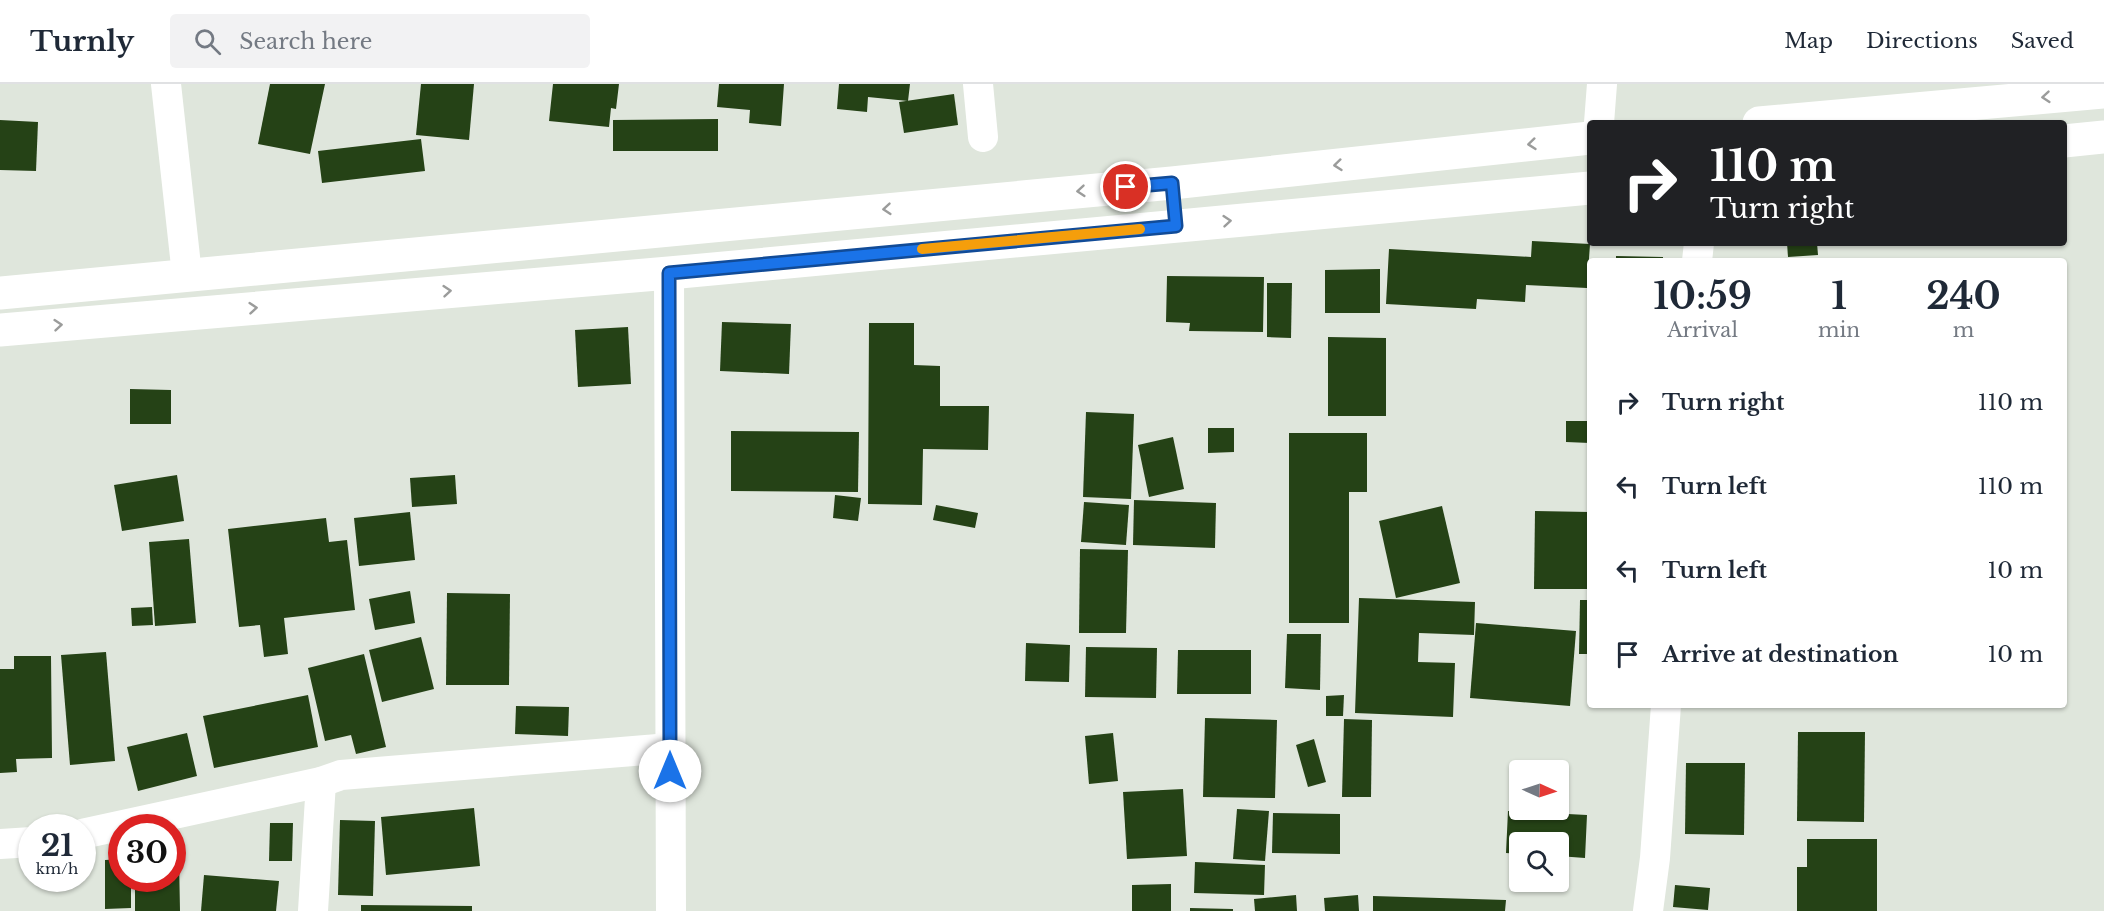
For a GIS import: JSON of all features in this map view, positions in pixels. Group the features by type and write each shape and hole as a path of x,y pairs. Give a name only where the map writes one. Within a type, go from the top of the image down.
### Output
{"street":[{"path":"166,84 187,275"},
{"path":"978,84 983,137"},
{"path":"1599,120 1602,84"},
{"path":"1792,120 2104,92"},
{"path":"2067,141 2104,136"},
{"path":"0,292 1172,183 1587,138"},
{"path":"1172,183 1176,226"},
{"path":"0,330 669,273 1587,188"},
{"path":"669,273 671,911"},
{"path":"1648,911 1655,858 1666,708"},
{"path":"96,831 321,782 341,775 670,748"},
{"path":"313,911 321,782"},
{"path":"0,844 18,843"}],"building":[{"path":"270,84 325,84 310,154 258,144"},
{"path":"421,84 474,84 469,140 416,135"},
{"path":"553,84 619,84 616,109 611,108 609,127 549,121"},
{"path":"719,84 784,84 781,126 749,123 750,110 717,107"},
{"path":"839,84 910,84 908,101 868,97 867,112 837,109"},
{"path":"954,94 958,125 904,133 899,102"},
{"path":"718,119 718,151 613,151 613,120"},
{"path":"0,120 38,122 36,171 0,170"},
{"path":"421,139 425,171 322,183 318,151"},
{"path":"1532,241 1587,244 1590,246 1589,258 1587,258 1587,288 1526,285 1525,302 1477,299 1476,309 1386,304 1389,249 1531,257"},
{"path":"1787,246 1817,246 1818,255 1788,257"},
{"path":"1616,256 1663,257 1663,258 1616,258"},
{"path":"1380,269 1380,313 1325,313 1325,270"},
{"path":"1167,276 1264,277 1263,332 1189,331 1190,323 1166,322"},
{"path":"1267,283 1292,283 1291,338 1267,337"},
{"path":"722,322 791,324 789,374 720,371"},
{"path":"869,323 914,323 914,365 940,366 940,406 989,406 988,450 923,449 922,505 868,504"},
{"path":"628,327 631,384 578,387 575,330"},
{"path":"1328,337 1386,338 1386,416 1328,416"},
{"path":"130,389 171,390 171,424 130,424"},
{"path":"1086,412 1134,414 1131,499 1083,497"},
{"path":"1566,421 1587,421 1587,443 1566,442"},
{"path":"1208,428 1234,428 1234,452 1208,453"},
{"path":"731,431 859,432 858,492 731,491"},
{"path":"1289,433 1367,433 1367,492 1349,492 1349,623 1289,623"},
{"path":"1173,437 1184,489 1149,497 1138,445"},
{"path":"177,475 184,521 122,531 114,485"},
{"path":"455,475 457,504 412,507 410,478"},
{"path":"835,495 861,498 858,521 833,518"},
{"path":"1134,500 1216,503 1215,548 1133,545"},
{"path":"1084,502 1129,505 1126,545 1081,542"},
{"path":"936,505 978,513 975,528 933,520"},
{"path":"1442,506 1460,583 1396,598 1379,521"},
{"path":"1535,511 1587,512 1587,589 1534,589"},
{"path":"410,512 415,560 359,566 354,518"},
{"path":"326,518 329,542 347,540 355,610 284,618 288,654 264,657 260,625 239,627 228,529"},
{"path":"189,539 196,623 155,626 149,542"},
{"path":"1080,549 1128,550 1126,633 1079,633"},
{"path":"410,591 415,623 375,630 369,599"},
{"path":"447,593 510,594 509,685 446,685"},
{"path":"1359,598 1475,602 1474,635 1419,633 1418,662 1455,663 1453,717 1355,713"},
{"path":"1580,600 1587,600 1587,654 1579,654"},
{"path":"152,607 153,625 132,626 131,608"},
{"path":"1476,623 1576,631 1570,706 1470,698"},
{"path":"1287,634 1321,634 1320,690 1285,688"},
{"path":"421,637 434,689 382,702 369,650"},
{"path":"1026,643 1070,645 1069,682 1025,681"},
{"path":"1086,647 1157,648 1156,698 1085,697"},
{"path":"1178,650 1251,650 1251,694 1177,694"},
{"path":"106,652 115,761 70,765 61,655"},
{"path":"364,654 386,747 356,754 351,735 325,741 308,668"},
{"path":"14,656 51,656 52,758 16,759 17,772 0,773 0,669 14,669"},
{"path":"308,695 318,747 214,768 203,716"},
{"path":"1344,695 1343,716 1326,716 1326,696"},
{"path":"516,706 569,707 568,736 515,734"},
{"path":"1205,718 1277,720 1275,798 1203,797"},
{"path":"1344,719 1372,720 1371,797 1342,797"},
{"path":"1798,732 1865,732 1864,822 1797,821"},
{"path":"187,733 197,776 138,791 127,747"},
{"path":"1113,733 1118,781 1089,784 1085,736"},
{"path":"1314,739 1326,782 1308,787 1296,745"},
{"path":"1686,763 1745,763 1744,835 1685,834"},
{"path":"1183,789 1187,856 1127,859 1123,792"},
{"path":"474,808 480,866 386,875 381,817"},
{"path":"1237,809 1269,811 1265,861 1233,859"},
{"path":"1508,811 1509,820 1569,820 1569,814 1587,815 1585,858 1569,857 1569,832 1509,832 1509,853 1506,853"},
{"path":"1273,813 1340,814 1340,854 1272,853"},
{"path":"340,820 375,821 373,896 338,895"},
{"path":"270,823 293,823 292,861 269,861"},
{"path":"1807,839 1877,839 1877,911 1797,911 1797,867 1807,867"},
{"path":"105,860 108,860 108,892 131,892 131,908 105,909"},
{"path":"1195,862 1265,865 1264,895 1194,893"},
{"path":"204,875 279,881 276,911 201,911"},
{"path":"1171,884 1171,911 1132,911 1132,885"},
{"path":"1675,885 1710,888 1708,910 1673,907"},
{"path":"135,892 180,892 180,911 135,911"},
{"path":"1296,895 1297,911 1255,911 1254,899"},
{"path":"1358,895 1359,911 1325,911 1324,898"},
{"path":"1373,896 1506,900 1505,911 1373,911"},
{"path":"361,905 472,906 472,911 361,911"},
{"path":"1190,908 1233,909 1233,911 1190,911"}],"slow traffic":[{"path":"922,249 1140,229"}],"route":[{"path":"670,771 669,273 1176,226 1172,183 1126,187"}]}
